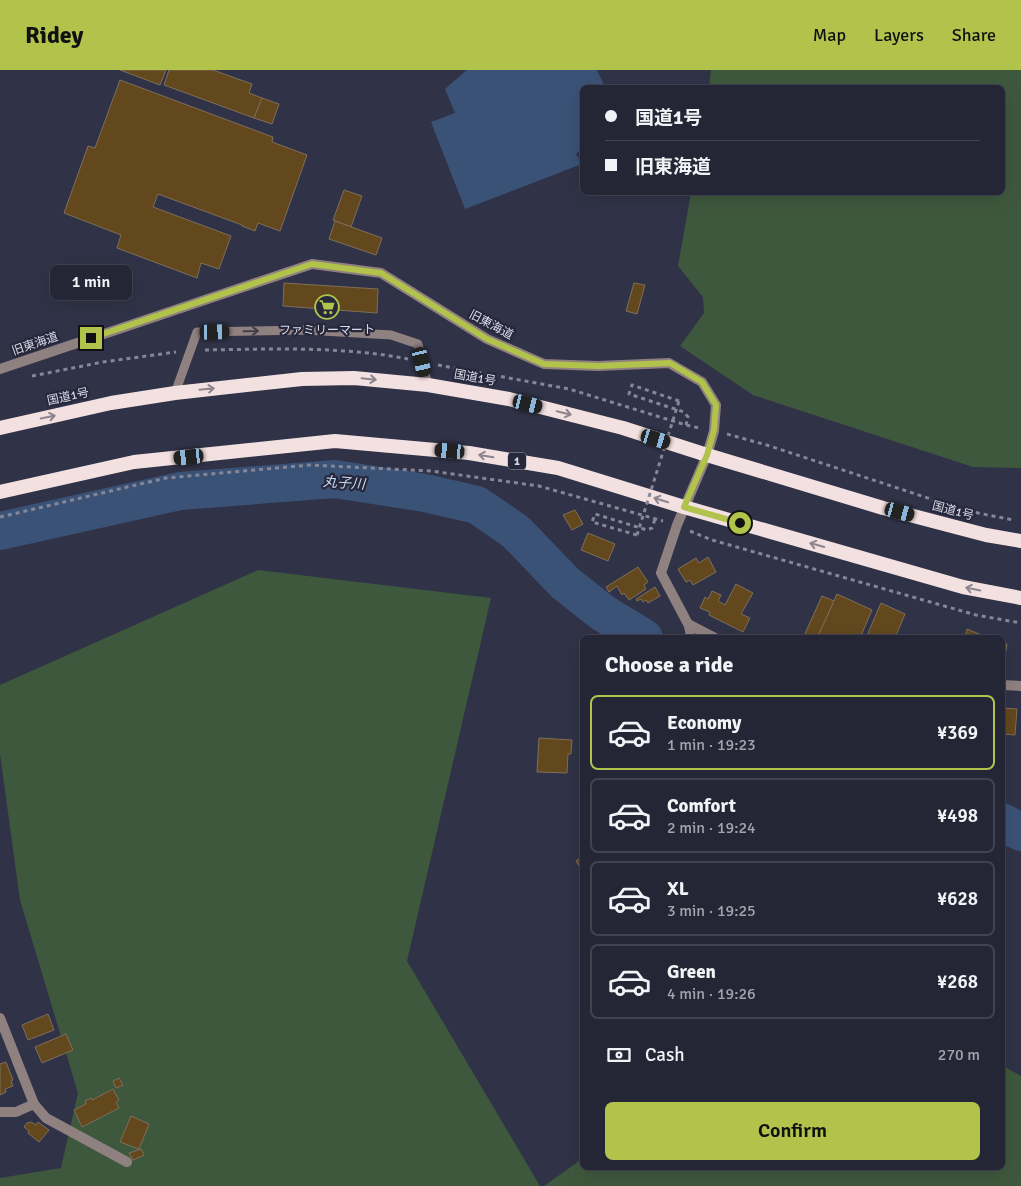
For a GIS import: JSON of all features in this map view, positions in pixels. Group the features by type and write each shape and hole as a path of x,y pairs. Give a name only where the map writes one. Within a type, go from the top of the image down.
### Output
{"highway":[{"name":"国道1号","path":"0,428 111,403 175,393 302,379 354,378 428,385 509,399 623,428 883,508 986,535 1021,540"},
{"name":"1","path":"0,492 134,462 335,441 469,453 558,468 684,507 964,587 1021,598"}],"street":[{"name":"旧東海道","path":"0,369 312,264 381,273 487,339 544,364 598,366 670,363 702,382 716,405 714,430 707,455 677,525 662,573 688,624"},
{"path":"688,624 709,635"},
{"path":"1005,685 1021,686"},
{"path":"0,1018 34,1104 46,1118 127,1162"},
{"path":"0,1112 16,1112 34,1104"}],"lane":[{"path":"175,393 197,332 305,330 391,336 418,344 428,385"},
{"path":"688,624 690,635"}],"path":[{"path":"655,519 652,528 646,530 638,527 595,514 592,522 637,535 640,526 645,508 651,491 656,473 676,410 679,401 632,386 629,394 666,406 675,409 684,412 688,416 686,425"},
{"path":"0,517 166,478 310,465 431,471 539,486 677,525 712,540 976,615 1021,623"}],"green space":[{"path":"711,70 1021,70 1021,468 973,467 753,395 680,346 704,313 703,297 678,266 691,195 1005,195 1005,85 709,85"},
{"path":"258,570 491,598 407,961 540,1186 0,1186 0,1178 61,1168 78,1093 20,900 0,754 0,685"},
{"path":"1005,1067 1021,1076 1021,1186 544,1186 580,1160 580,1170 1005,1170"}],"water":[{"path":"467,70 597,70 604,85 580,85 580,150 576,154 580,165 465,209 431,122 455,113 445,89"}],"building":[{"path":"120,70 166,70 160,85"},
{"path":"169,70 213,70 252,84 249,93 262,98 254,118 164,85"},
{"path":"120,80 273,137 272,142 307,155 280,231 258,223 255,231 158,194 153,207 231,236 219,269 201,263 197,278 117,248 121,235 64,213 88,146 95,148"},
{"path":"262,98 279,104 272,124 254,118"},
{"path":"344,190 362,196 351,227 333,220"},
{"path":"335,221 382,238 376,255 329,239"},
{"path":"284,283 378,289 377,313 283,306"},
{"path":"634,283 645,285 637,314 626,311"},
{"path":"575,510 583,524 572,530 563,515"},
{"path":"588,533 615,544 608,561 581,550"},
{"path":"708,557 716,572 693,585 690,580 686,582 678,569 696,558 699,563"},
{"path":"638,567 648,582 644,585 646,589 629,600 624,593 622,595 617,586 609,592 606,587"},
{"path":"736,584 753,593 741,614 750,618 743,632 709,615 710,612 700,608 705,597 708,599 712,591 721,595 718,601 725,605"},
{"path":"655,587 660,596 648,603 646,600 643,602 641,599 637,601 636,599"},
{"path":"837,594 872,610 861,635 818,635"},
{"path":"822,596 834,601 818,635 804,635"},
{"path":"881,603 905,614 896,635 871,635 868,633"},
{"path":"967,629 982,635 966,635"},
{"path":"1005,708 1017,709 1015,735 1005,734"},
{"path":"539,738 572,740 571,754 568,754 567,773 537,772"},
{"path":"580,858 580,867 576,861"},
{"path":"48,1014 54,1030 28,1040 22,1025"},
{"path":"66,1034 73,1050 42,1063 35,1047"},
{"path":"6,1062 13,1080 11,1081 13,1086 5,1089 6,1092 0,1095 0,1064"},
{"path":"119,1078 123,1085 116,1088 113,1081"},
{"path":"113,1089 119,1100 116,1102 119,1108 82,1127 74,1110 86,1104 85,1101 91,1098 92,1100"},
{"path":"131,1116 149,1124 139,1149 120,1142"},
{"path":"31,1122 36,1125 38,1122 49,1130 39,1142 24,1127 27,1123"},
{"path":"141,1149 144,1155 133,1160 129,1153"}],"waterway":[{"name":"丸子川","path":"0,531 180,491 335,479 425,493 477,505 516,532 565,583 603,613 639,635"},
{"name":"丸子川","path":"1005,824 1021,832"}],"place":[{"name":"ファミリーマート","path":"327,307"}],"route":[{"path":"91,338 312,264 381,273 487,339 544,364 598,366 670,363 702,382 716,405 714,430 707,455 684,507 740,523"}]}
